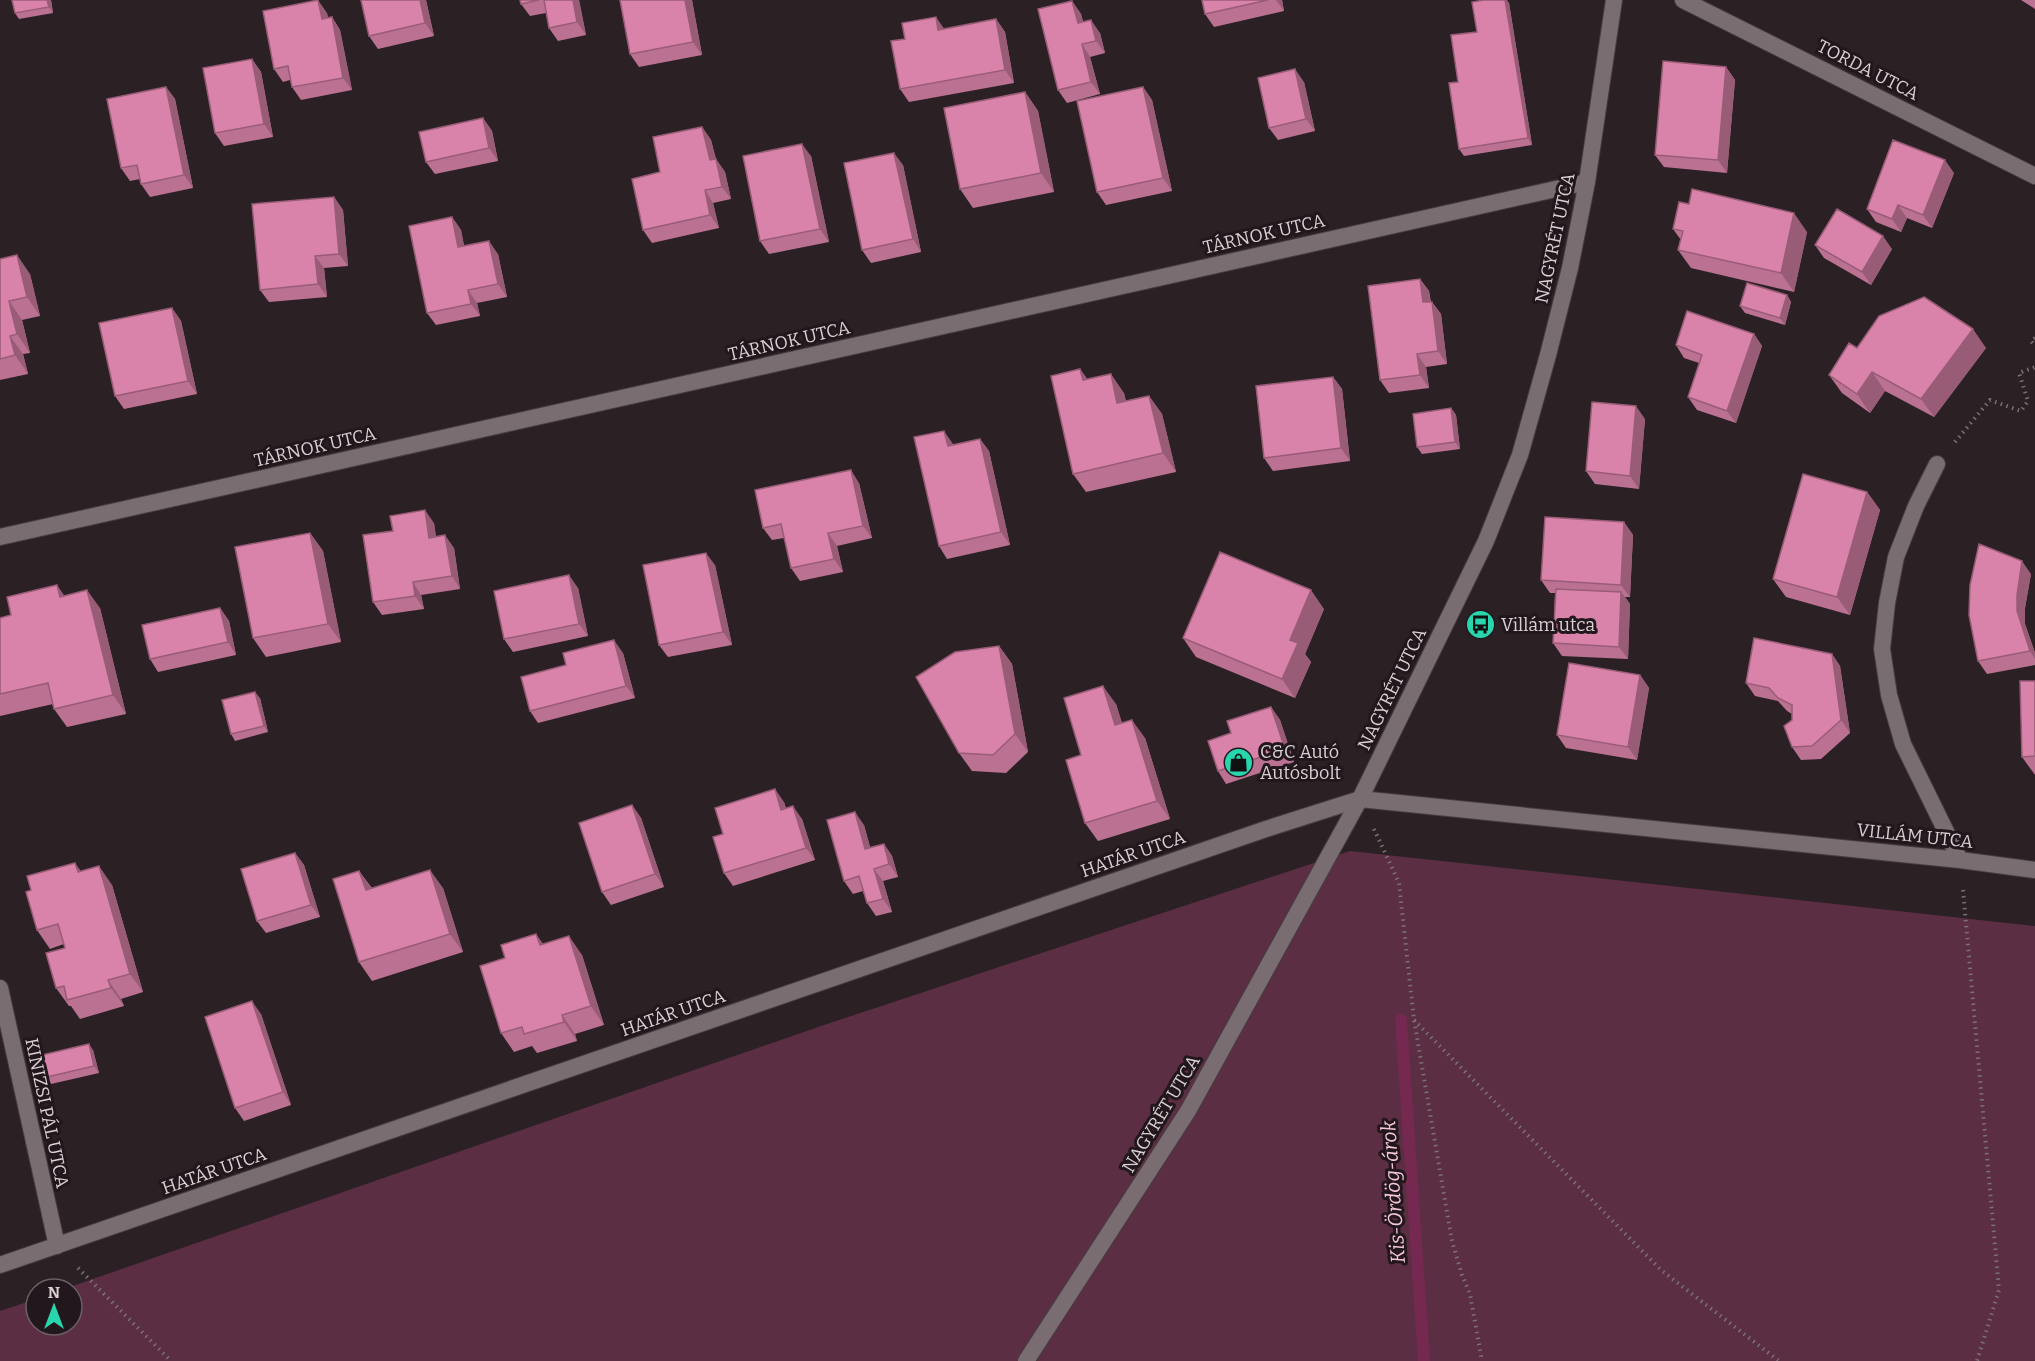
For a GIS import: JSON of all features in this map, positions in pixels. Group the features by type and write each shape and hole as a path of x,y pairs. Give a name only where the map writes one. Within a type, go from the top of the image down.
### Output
{"street":[{"name":"NAGYRÉT UTCA","path":"1026,1361 1188,1111 1360,799 1506,496 1520,455 1570,268 1587,182 1614,0"},
{"name":"TORDA UTCA","path":"1683,0 2035,176"},
{"name":"TÁRNOK UTCA","path":"0,537 1587,182"},
{"path":"1937,464 1916,506 1896,557 1887,603 1882,649 1889,695 1903,744 1960,860"},
{"name":"VILLÁM UTCA","path":"1360,799 1960,860 2035,870"},
{"name":"HATÁR UTCA","path":"0,1264 1266,829 1360,799"},
{"name":"KINIZSI PÁL UTCA","path":"0,988 57,1246"}],"path":[{"path":"2035,338 2031,341 2035,346"},
{"path":"1937,464 1990,400 2021,411 2028,402 2019,373 2035,368"},
{"path":"1360,799 1399,883 1414,1020 1452,1241 1470,1294 1482,1361"},
{"path":"1960,860 1999,1290 1977,1361"},
{"path":"1414,1020 1662,1270 1779,1361"},
{"path":"57,1246 171,1361"}],"shaded area":[{"path":"1350,851 2035,926 2035,1361 0,1361 0,1311 24,1303 24,1337 84,1337 84,1282 824,1025"}],"building":[{"path":"12,0 47,0 49,7 15,13"},
{"path":"318,0 322,19 332,17 343,78 292,87 288,66 274,69 263,11"},
{"path":"361,0 420,0 425,23 369,36"},
{"path":"520,0 539,0 521,4"},
{"path":"544,0 573,0 577,22 549,28"},
{"path":"620,0 685,0 693,42 630,54"},
{"path":"1202,0 1268,0 1205,14"},
{"path":"1505,0 1528,138 1459,149 1449,83 1458,82 1451,35 1477,32 1472,2"},
{"path":"1072,1 1078,23 1091,20 1096,41 1082,44 1091,82 1058,90 1038,9"},
{"path":"936,17 938,30 996,19 1005,70 900,89 891,41 905,39 902,23"},
{"path":"252,59 264,124 215,133 203,68"},
{"path":"1663,61 1726,67 1718,160 1655,155"},
{"path":"1295,69 1306,119 1269,128 1258,78"},
{"path":"166,87 184,175 141,184 137,165 121,168 107,99"},
{"path":"1143,87 1163,178 1097,192 1077,101"},
{"path":"1025,92 1041,173 960,189 944,108"},
{"path":"483,118 489,148 426,162 419,132"},
{"path":"702,127 710,160 716,159 722,187 705,190 710,215 643,230 632,179 660,172 653,137"},
{"path":"1893,140 1945,160 1923,215 1898,205 1892,219 1867,209"},
{"path":"802,144 820,229 760,241 743,156"},
{"path":"894,153 913,239 862,250 844,163"},
{"path":"1692,189 1794,213 1781,273 1678,250 1683,231 1673,229 1679,202 1689,204"},
{"path":"334,197 339,254 315,256 318,284 260,290 252,204"},
{"path":"1837,209 1883,236 1862,272 1815,245"},
{"path":"452,217 458,247 489,241 498,284 468,290 471,304 427,313 409,226"},
{"path":"17,255 27,297 9,301 17,334 10,336 15,355 0,359 0,259"},
{"path":"1420,279 1423,302 1432,302 1438,351 1417,354 1420,375 1380,380 1368,286"},
{"path":"1747,283 1787,295 1780,318 1740,306"},
{"path":"1924,297 1973,329 1921,399 1872,372 1857,394 1829,375 1849,343 1857,348 1879,316"},
{"path":"172,308 188,381 115,396 99,323"},
{"path":"1687,311 1754,334 1727,411 1688,397 1702,355 1676,345"},
{"path":"1080,369 1083,380 1111,374 1117,403 1149,396 1163,453 1073,474 1051,376"},
{"path":"1333,377 1341,448 1264,458 1256,386"},
{"path":"1592,402 1636,406 1630,476 1586,471"},
{"path":"1451,408 1455,442 1417,447 1413,414"},
{"path":"944,431 948,446 980,439 1001,532 939,546 914,437"},
{"path":"851,470 863,526 828,533 834,559 791,568 781,524 763,528 755,490"},
{"path":"1803,474 1867,492 1837,597 1773,579"},
{"path":"425,510 429,538 445,535 452,576 413,582 415,596 373,602 363,535 393,531 390,516"},
{"path":"1545,517 1624,522 1621,585 1541,580"},
{"path":"310,533 328,624 253,638 235,547"},
{"path":"1979,544 2022,561 2017,611 2030,651 1978,661 1969,615 1970,585"},
{"path":"1220,552 1311,590 1290,640 1298,643 1282,679 1183,638"},
{"path":"706,553 723,632 659,645 643,565"},
{"path":"569,575 579,624 504,639 494,591"},
{"path":"57,585 60,597 87,590 113,695 54,709 48,683 0,694 0,618 11,615 7,597"},
{"path":"1556,589 1621,592 1619,647 1553,643"},
{"path":"220,608 228,642 150,659 142,625"},
{"path":"1754,638 1832,654 1841,720 1812,746 1792,747 1784,726 1792,720 1792,705 1778,698 1769,688 1746,683"},
{"path":"614,640 626,686 530,711 521,677 566,665 563,653"},
{"path":"999,646 1015,734 993,755 959,753 916,677 955,652"},
{"path":"1569,663 1640,675 1628,747 1557,735"},
{"path":"2020,681 2035,681 2035,756 2022,757"},
{"path":"1103,686 1115,725 1132,720 1157,801 1085,823 1066,760 1081,755 1064,698"},
{"path":"255,692 264,726 231,734 222,700"},
{"path":"1271,707 1285,749 1218,771 1208,741 1231,733 1227,721"},
{"path":"775,789 781,810 793,806 806,848 724,873 713,837 723,834 715,808"},
{"path":"632,805 655,874 602,892 579,823"},
{"path":"855,812 865,849 884,844 889,864 874,869 883,899 867,903 859,876 844,881 827,820"},
{"path":"295,853 311,905 257,921 241,869"},
{"path":"75,863 78,872 99,866 130,974 108,980 111,988 67,1000 64,986 56,988 46,953 65,948 58,924 37,930 26,892 31,890 27,876"},
{"path":"430,870 450,934 359,962 333,879 359,871 366,890"},
{"path":"536,934 540,945 569,936 591,1006 562,1015 564,1022 524,1034 522,1027 501,1033 480,966 505,958 501,945"},
{"path":"252,1001 283,1092 235,1108 205,1017"},
{"path":"89,1044 94,1066 47,1077 42,1055"}],"waterway":[{"name":"Kis-Ördög-árok","path":"1401,1020 1424,1361"}],"place":[{"name":"Villám utca","path":"1480,625"},
{"name":"C&C Autó Autósbolt","path":"1239,762"}]}
